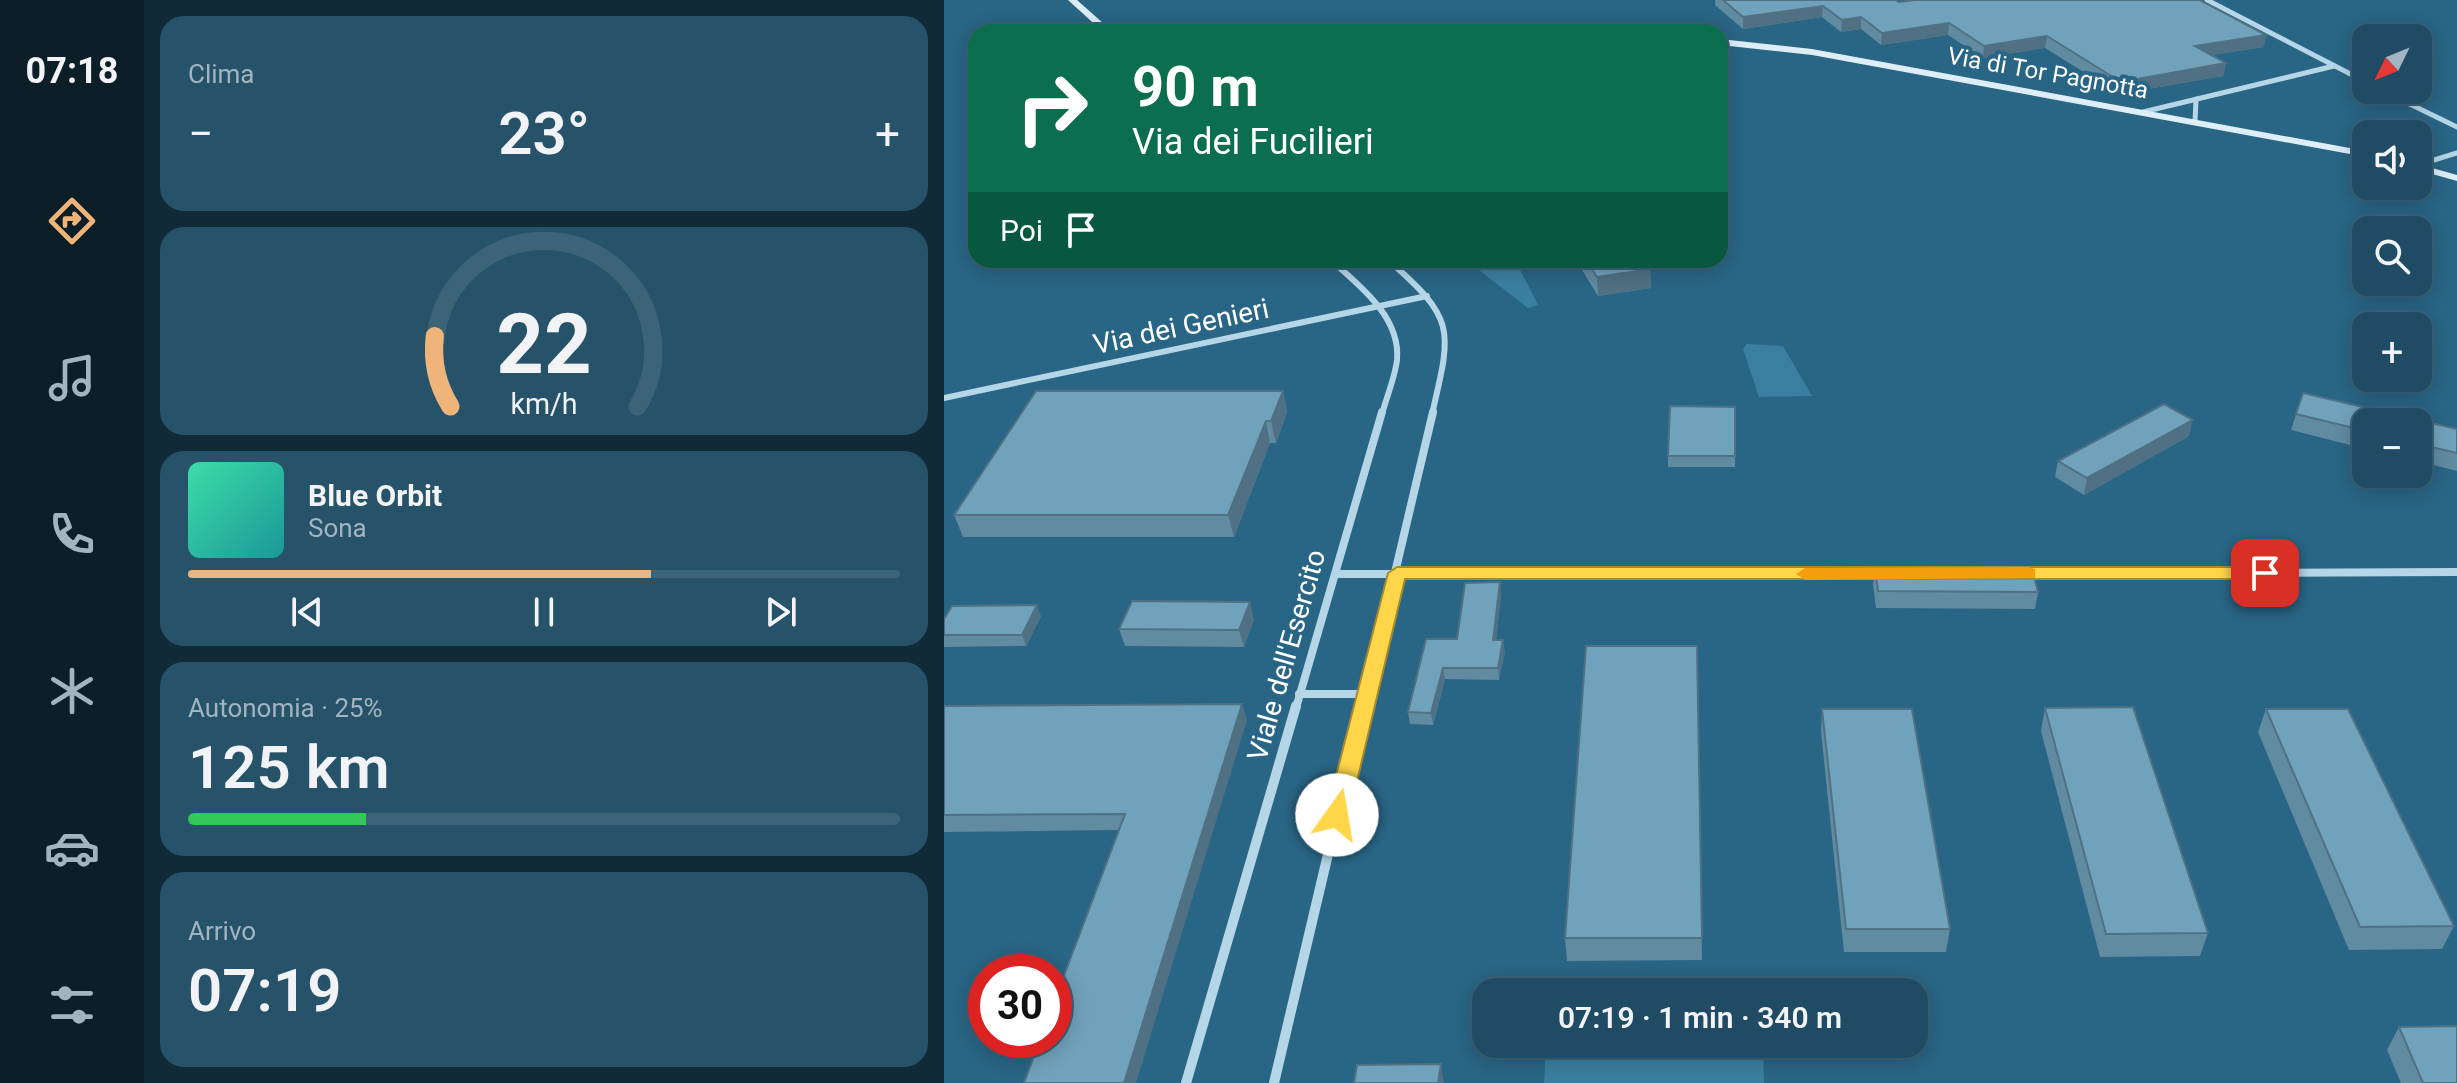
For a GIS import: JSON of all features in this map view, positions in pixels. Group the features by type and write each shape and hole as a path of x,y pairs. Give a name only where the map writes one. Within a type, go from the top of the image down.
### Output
{"street":[{"path":"1072,0 1099,24"},
{"path":"2207,0 2352,75"},
{"name":"Via di Tor Pagnotta","path":"1728,43 1784,47 2352,151"},
{"path":"2143,112 2334,66"},
{"path":"2195,122 2196,99"},
{"path":"2410,104 2457,127"},
{"path":"2432,161 2457,153"},
{"path":"2432,170 2457,178"},
{"name":"Viale dell'Esercito","path":"1186,1083 1397,361 1396,335 1378,308 1339,268"},
{"path":"1274,1083 1448,348 1444,324 1427,296 1397,268"},
{"name":"Via dei Genieri","path":"944,398 1427,296"},
{"path":"2009,574 2457,572"},
{"path":"1336,574 1897,574"},
{"path":"1299,694 1367,694"}],"shaded area":[{"path":"1476,268 1519,268 1538,305 1528,308"},
{"path":"1747,344 1783,346 1812,396 1759,397 1743,349"},
{"path":"1545,1058 1763,1058 1764,1083 1544,1083"}],"building":[{"path":"1723,0 2200,0 2266,35 2195,46 2226,63 2121,82 2047,36 1984,46 1949,23 1882,33 1861,17 1842,20 1823,6 1743,17"},
{"path":"1591,268 1650,269 1597,277"},
{"path":"1036,391 1283,391 1271,421 1266,421 1228,515 954,515"},
{"path":"2303,393 2367,408 2352,408 2352,428 2296,414"},
{"path":"2164,404 2193,420 2087,478 2058,461"},
{"path":"1670,406 1735,407 1735,456 1668,456"},
{"path":"2432,423 2457,429 2457,453 2432,447"},
{"path":"1875,568 2032,569 2038,592 1878,591"},
{"path":"1500,582 1493,640 1503,640 1498,668 1443,668 1431,713 1408,712 1426,639 1457,639 1465,583"},
{"path":"1132,601 1250,602 1239,630 1119,629"},
{"path":"1037,605 1022,635 944,635 944,619 952,606"},
{"path":"1586,646 1697,646 1702,938 1565,938"},
{"path":"1242,704 1124,1083 1024,1083 1033,1058 1072,1058 1072,954 1125,814 944,815 944,706"},
{"path":"2133,707 2208,933 2106,934 2045,708"},
{"path":"1822,709 1912,709 1950,929 1846,929"},
{"path":"2266,709 2348,709 2454,926 2360,927"},
{"path":"2457,1026 2457,1083 2423,1083 2399,1027"},
{"path":"1441,1064 1438,1083 1354,1083 1357,1065"}],"slow traffic":[{"path":"1805,574 2028,573"}],"route":[{"path":"1337,815 1397,573 2265,573"}]}
